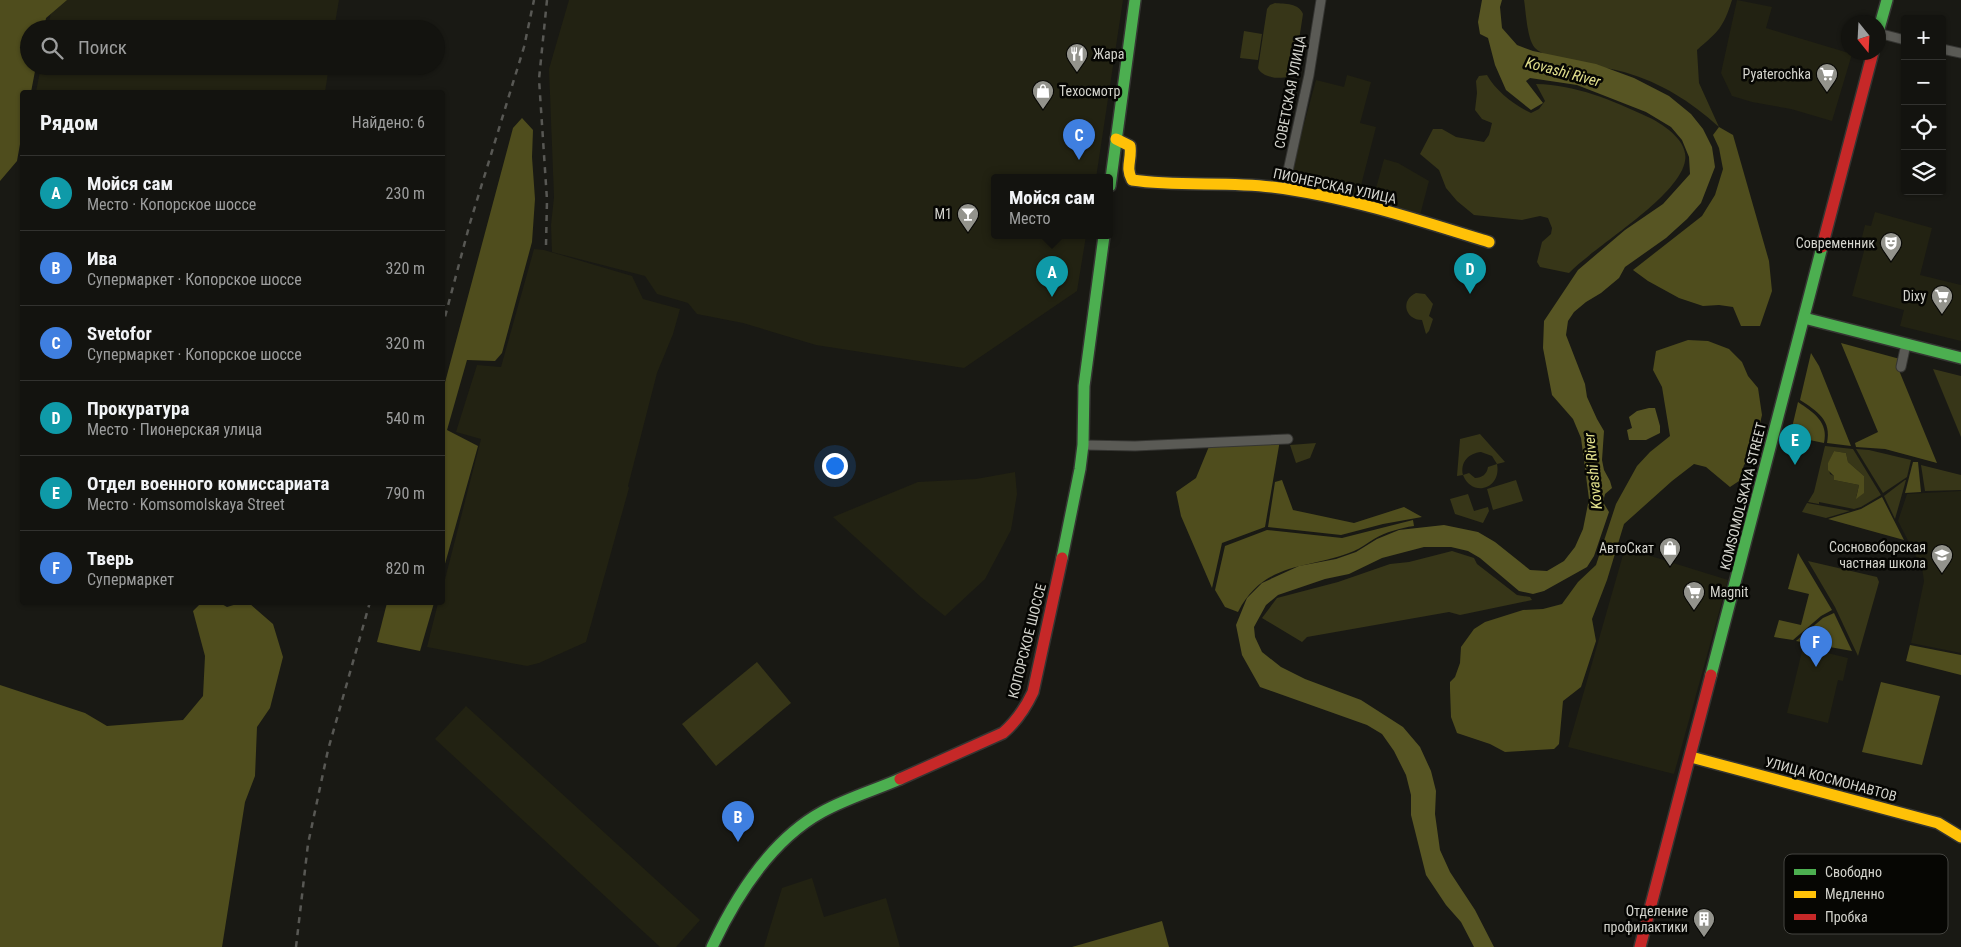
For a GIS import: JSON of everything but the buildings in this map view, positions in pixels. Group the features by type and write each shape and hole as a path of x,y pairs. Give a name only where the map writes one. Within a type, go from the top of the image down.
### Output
{"street":[{"path":"1112,174 1135,0"},
{"name":"СОВЕТСКАЯ УЛИЦА","path":"1284,189 1309,75 1321,0"},
{"path":"1883,15 1887,0"},
{"path":"1886,34 1901,39"},
{"path":"1946,50 1961,54"},
{"name":"KOMSOMOLSKAYA STREET","path":"1640,947 1871,60"},
{"name":"ПИОНЕРСКАЯ УЛИЦА","path":"1116,140 1130,146 1128,172 1132,180 1153,184 1264,186 1284,189 1359,205 1489,242"},
{"name":"КОПОРСКОЕ ШОССЕ","path":"712,947 720,930 753,876 782,841 822,812 1002,733 1016,722 1026,708 1033,692 1069,528 1083,444 1084,386 1104,239"},
{"path":"1804,318 1961,358"},
{"path":"1901,367 1906,344"},
{"path":"1083,444 1135,446 1288,439"},
{"name":"УЛИЦА КОСМОНАВТОВ","path":"1690,757 1938,823 1961,837"}],"shaded area":[{"path":"0,0 67,0 46,20 20,20 20,75 34,75 31,90 20,90 20,144 17,161 0,181"},
{"path":"53,0 339,0 336,20 50,20"},
{"path":"569,0 1123,0 1097,174 991,174 991,239 1086,239 1077,291 964,368 816,345 743,323 697,314 688,303 657,294 645,276 552,252 551,225 554,197 549,69"},
{"path":"1524,0 1732,0 1726,17 1719,28 1697,50 1699,83 1719,127 1675,94 1638,76 1564,60 1542,53 1532,44 1527,25"},
{"path":"1737,0 1772,7 1766,28 1841,51 1841,60 1850,60 1832,121 1791,109 1752,102 1732,96 1721,73"},
{"path":"1275,3 1295,6 1303,14 1294,73 1291,76 1281,78 1264,75 1258,68 1267,9"},
{"path":"1244,31 1262,34 1258,60 1240,58"},
{"path":"39,75 328,75 325,90 36,90"},
{"path":"1347,75 1371,82 1360,123 1376,127 1357,201 1288,183 1316,80 1344,87"},
{"path":"1487,75 1506,97 1531,113 1539,109 1545,101 1536,84 1566,87 1594,94 1654,120 1674,134 1683,147 1685,161 1679,175 1668,190 1653,205 1569,273 1540,267 1537,262 1542,242 1551,234 1552,228 1548,218 1540,216 1522,220 1474,215 1457,201 1446,188 1439,170 1420,154 1433,129 1442,129 1456,137 1484,142 1489,135 1492,123 1482,119 1475,110 1476,81 1479,76"},
{"path":"522,118 533,130 532,157 535,199 532,242 502,353 495,361 467,360 447,430 478,446 445,564 445,383 513,128"},
{"path":"1719,127 1733,135 1769,261 1772,291 1760,326 1741,326 1733,307 1719,305 1703,306 1679,298 1648,281 1633,270 1702,216 1715,195 1723,169 1719,148 1713,135"},
{"path":"1384,159 1398,163 1429,181 1420,215 1372,203"},
{"path":"1875,212 1932,228 1920,275 1961,285 1961,341 1900,326 1904,310 1852,296 1864,251 1860,245 1865,225 1871,226"},
{"path":"534,249 544,250 632,276 643,299 680,309 673,334 657,373 629,488 586,642 539,663 527,666 427,647 438,605 445,605 445,579 481,439 456,432 477,365 501,367"},
{"path":"1416,293 1425,294 1433,304 1429,316 1433,319 1426,334 1422,320 1412,317 1408,313 1406,305 1411,296"},
{"path":"1688,340 1708,341 1729,349 1742,362 1748,376 1758,388 1762,415 1753,453 1744,465 1739,481 1730,487 1706,467 1694,464 1624,524 1607,580 1592,619 1596,641 1581,687 1563,701 1559,744 1554,749 1505,752 1490,744 1457,733 1451,717 1450,682 1455,677 1460,663 1461,647 1474,629 1485,622 1523,610 1543,609 1562,604 1578,582 1596,565 1616,504 1637,466 1650,452 1670,436 1662,387 1653,370 1656,351"},
{"path":"1841,343 1900,359 1898,368 1937,463 1885,449 1856,447 1855,443 1878,432"},
{"path":"1811,353 1819,366 1851,446 1827,443 1827,428 1822,417 1800,400"},
{"path":"1933,369 1961,376 1961,437"},
{"path":"1798,402 1819,418 1824,429 1824,443 1790,436"},
{"path":"1480,434 1505,462 1497,464 1492,456 1481,452 1473,454 1464,462 1463,475 1457,476 1460,439"},
{"path":"1280,440 1265,527 1222,543 1212,588 1181,516 1176,492 1196,478 1210,444"},
{"path":"1316,443 1310,458 1296,463 1290,445"},
{"path":"1825,446 1853,449 1881,495 1854,509 1819,502 1819,504 1808,502 1814,492","holes":["1834,451 1846,453 1848,462 1864,476 1856,498 1859,485 1834,480 1834,476 1830,474 1828,464"]},
{"path":"1856,449 1869,450 1911,460 1907,477 1883,493"},
{"path":"1834,451 1846,453 1848,462 1864,476 1864,493 1856,499 1859,485 1834,480 1834,476 1828,470 1828,463"},
{"path":"1913,462 1918,462 1921,492 1905,493"},
{"path":"1497,464 1497,473 1491,485 1479,488 1467,482 1463,475 1469,473 1475,478 1480,477 1485,474 1488,467"},
{"path":"1921,465 1961,475 1961,490 1925,491"},
{"path":"1015,472 1017,494 1011,530 985,579 945,616 921,597 833,517 918,482 976,479"},
{"path":"1282,480 1293,510 1354,523 1404,507 1422,517 1383,524 1341,535 1268,527 1275,482"},
{"path":"1516,480 1523,501 1493,510 1487,489"},
{"path":"1906,480 1895,519 1884,496"},
{"name":"Сосновоборская частная школа","path":"1961,491 1961,653 1911,643 1924,581 1922,568 1898,521 1907,494"},
{"path":"1468,494 1474,511 1488,507 1489,511 1483,523 1455,514 1450,499"},
{"path":"1882,497 1904,540 1828,519 1861,509"},
{"path":"1807,503 1850,511 1826,518 1802,512"},
{"path":"1413,520 1414,526 1383,534 1354,551 1274,575 1261,583 1249,595 1238,612 1225,607 1215,590 1225,546 1267,530 1342,538"},
{"path":"1625,548 1728,580 1674,774 1568,747"},
{"path":"1452,551 1474,558 1477,564 1517,595 1530,597 1532,600 1460,615 1449,612 1307,637 1302,642 1262,618 1277,598 1338,582 1390,564 1409,562"},
{"path":"1798,553 1832,610 1821,616 1793,640 1774,637 1779,620 1801,625 1809,594 1788,589"},
{"path":"1808,561 1877,577 1879,582 1858,656 1835,607"},
{"path":"199,605 224,605 227,607 251,605 273,624 283,657 270,708 257,727 255,776 245,802 222,947 0,947 0,685 85,713 107,726 183,720 203,696 205,656 193,611"},
{"path":"386,605 433,605 420,651 377,642"},
{"path":"1834,613 1852,651 1796,641 1823,618"},
{"path":"1910,645 1961,655 1961,675 1906,661"},
{"path":"1803,647 1848,658 1843,681 1838,680 1828,723 1787,713"},
{"path":"757,662 791,703 716,766 682,724"},
{"path":"1881,682 1940,696 1922,765 1862,752"},
{"path":"466,706 700,920 676,947 660,947 435,739"},
{"path":"812,878 824,917 886,898 900,947 764,947 782,888"},
{"path":"1162,921 1169,947 1072,947"}],"water":[{"name":"Kovashi River","path":"1482,0 1502,0 1500,7 1502,28 1517,45 1533,51 1596,64 1634,78 1669,96 1691,114 1703,129 1712,147 1715,167 1701,203 1666,238 1625,267 1619,278 1574,312 1568,321 1566,335 1585,384 1587,397 1604,431 1602,460 1612,488 1605,494 1603,502 1609,512 1594,556 1587,567 1544,591 1533,594 1519,591 1480,558 1468,551 1451,547 1424,547 1382,558 1349,574 1325,579 1278,595 1266,605 1254,627 1255,637 1262,652 1281,667 1305,679 1361,700 1403,727 1420,747 1431,771 1436,791 1435,814 1440,850 1450,872 1475,910 1494,947 1474,947 1461,922 1446,905 1426,875 1411,815 1411,795 1406,775 1394,751 1382,734 1367,725 1260,687 1242,655 1236,625 1247,598 1262,583 1299,566 1336,559 1356,552 1377,539 1399,530 1444,525 1478,532 1495,542 1530,570 1547,571 1564,561 1575,547 1583,529 1589,499 1581,438 1573,419 1552,395 1543,348 1544,321 1578,270 1625,230 1663,204 1690,174 1689,157 1682,140 1671,127 1646,112 1577,85 1530,78 1526,81 1543,103 1531,110 1506,90 1495,65 1488,38 1480,34 1478,22"},
{"path":"1655,408 1660,433 1646,440 1629,440 1627,430 1632,428 1629,417 1637,411"}],"railway":[{"path":"445,317 470,223 524,47 534,0"},
{"path":"546,245 547,200 539,79 547,0"},
{"path":"296,947 308,844 328,750 369,605"}],"traffic: fast":[{"path":"1112,174 1135,0"},
{"path":"1883,15 1887,0"},
{"path":"1062,558 1080,469 1083,445 1084,386 1104,239"},
{"path":"1711,675 1822,247"},
{"path":"1804,318 1961,358"},
{"path":"712,947 744,889 771,854 787,838 822,812 851,798 900,779"}],"traffic: slow":[{"path":"1116,139 1130,146 1129,171 1132,180 1167,183 1255,185 1299,191 1382,210 1489,242"},
{"path":"1691,757 1938,823 1961,837"}],"traffic: jam":[{"path":"1822,247 1871,60"},
{"path":"900,779 1003,733 1020,714 1033,692 1062,558"},
{"path":"1640,947 1711,675"}],"place":[{"name":"Жара","path":"1077,73"},
{"name":"Pyaterochka","path":"1827,93"},
{"name":"Техосмотр","path":"1043,110"},
{"name":"Svetofor","path":"1079,160"},
{"name":"М1","path":"968,233"},
{"name":"Современник","path":"1891,262"},
{"name":"Прокуратура","path":"1470,294"},
{"name":"Мойся сам","path":"1052,297"},
{"name":"Dixy","path":"1942,315"},
{"name":"Отдел военного комиссариата","path":"1795,465"},
{"name":"АвтоСкат","path":"1670,567"},
{"name":"Сосновоборская частная школа","path":"1942,574"},
{"name":"Magnit","path":"1694,611"},
{"name":"Тверь","path":"1816,667"},
{"name":"Ива","path":"738,842"},
{"name":"Отделение профилактики","path":"1704,938"}]}
